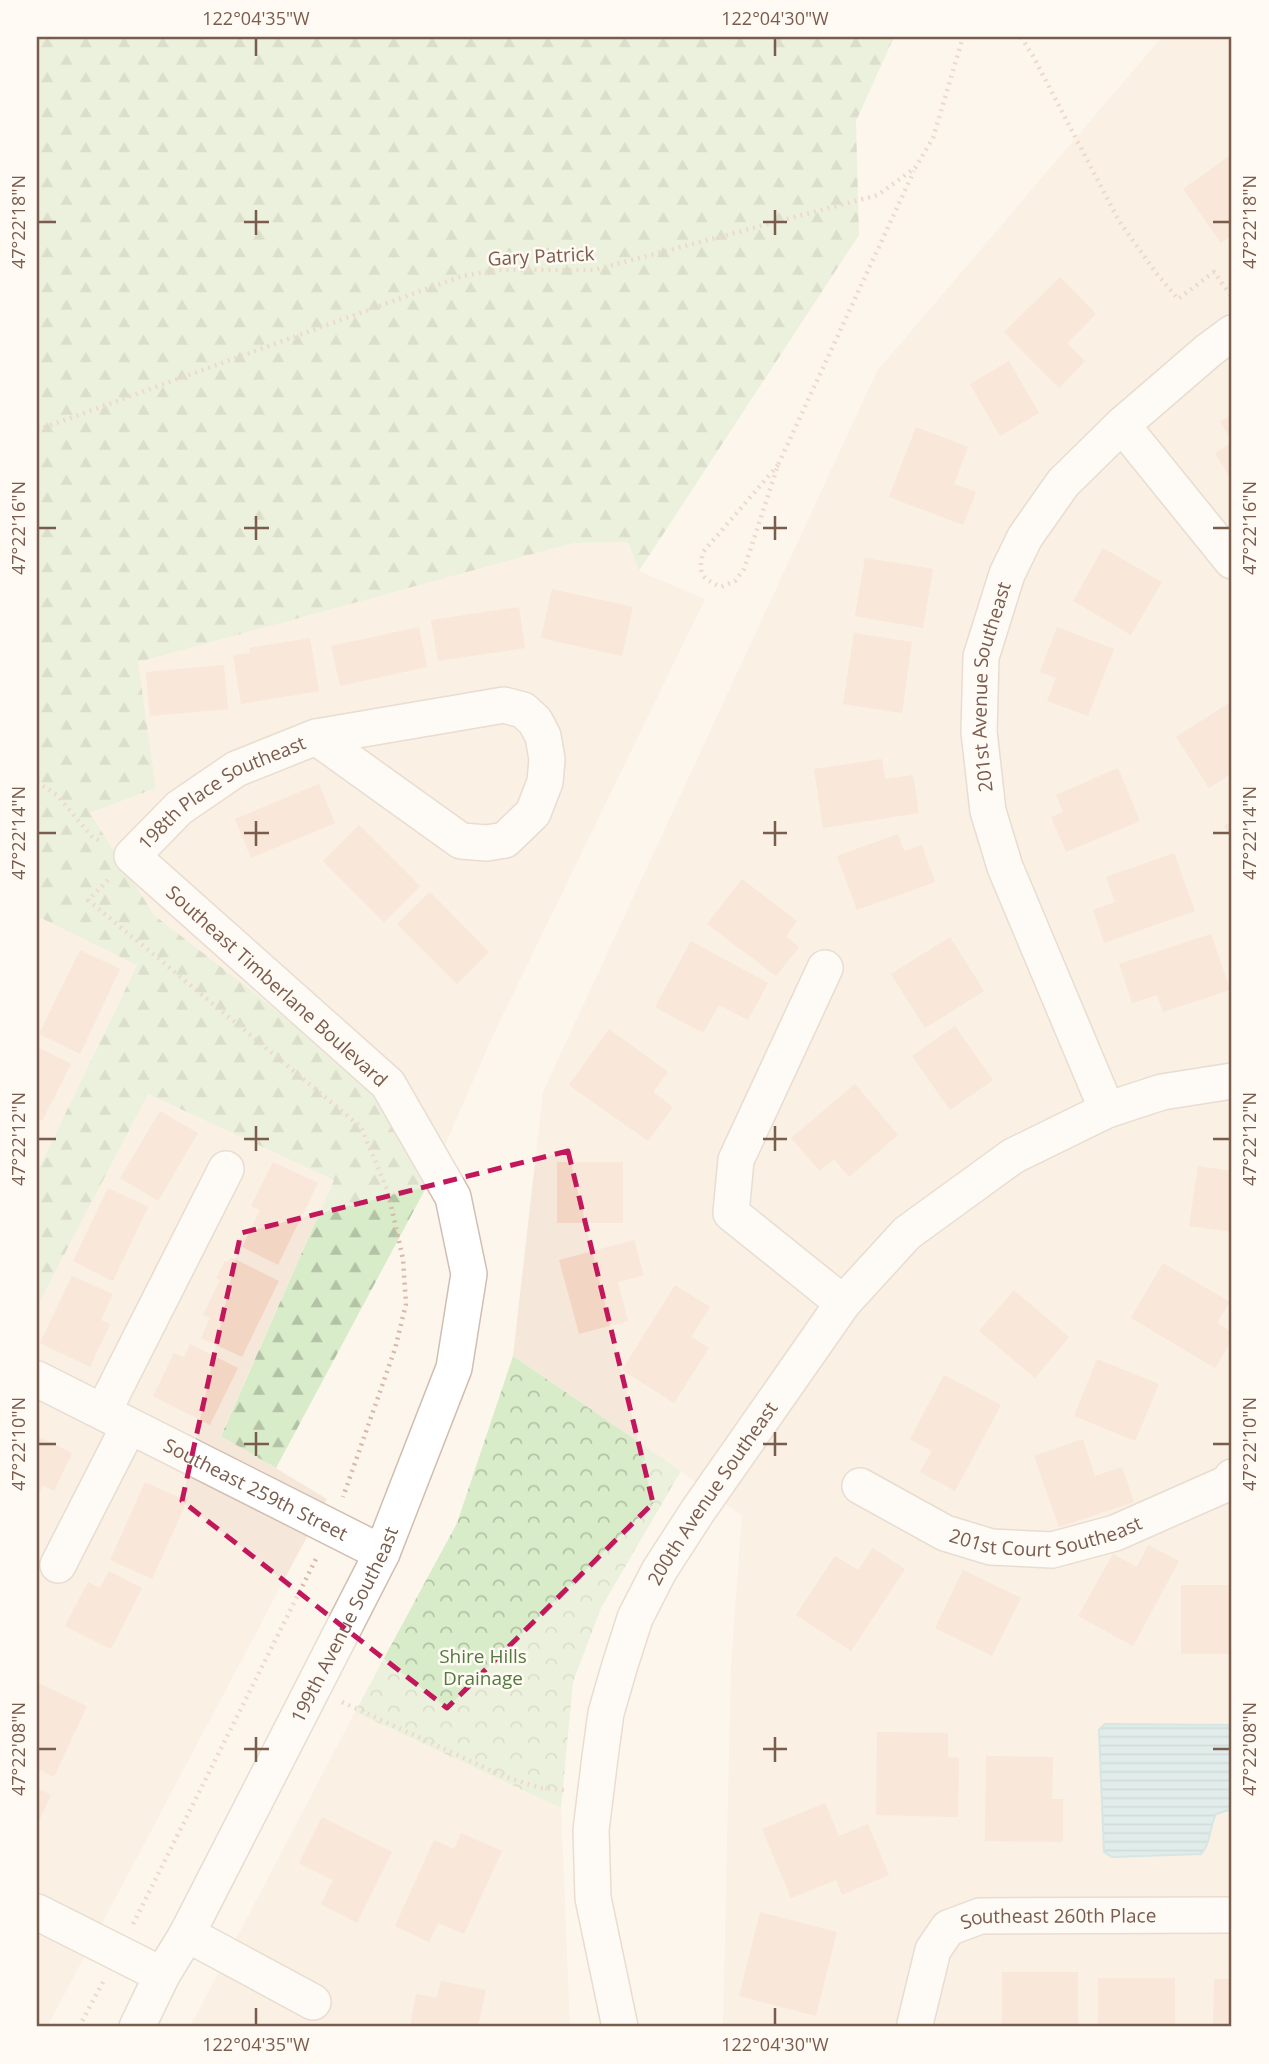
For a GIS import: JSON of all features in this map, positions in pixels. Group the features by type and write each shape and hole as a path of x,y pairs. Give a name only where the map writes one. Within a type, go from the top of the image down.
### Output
{"street":[{"name":"201st Avenue Southeast","path":"1107,1110 1005,867 988,811 979,732 981,657 1007,573 1025,537 1063,483 1122,425 1232,333"},
{"path":"1122,425 1232,561"},
{"name":"198th Place Southeast","path":"132,856 179,808 236,769 316,737 504,705 523,710 535,721 543,736 547,759 545,782 533,813 505,840 487,843 461,841 316,737"},
{"name":"Southeast Timberlane Boulevard","path":"132,856 388,1084 453,1197"},
{"path":"825,968 736,1160 731,1213 843,1303"},
{"path":"1107,1110 1162,1093 1232,1082"},
{"name":"200th Avenue Southeast","path":"620,2027 593,1898 591,1830 606,1713 635,1618 659,1571 843,1303 907,1233 1013,1156 1107,1110"},
{"path":"58,1565 116,1419 226,1170"},
{"name":"199th Avenue Southeast","path":"137,2027 382,1553 454,1368 469,1275 453,1197"},
{"name":"Southeast 259th Street","path":"37,1379 382,1553"},
{"name":"201st Court Southeast","path":"860,1486 945,1533 991,1547 1052,1550 1115,1533 1228,1483 1232,1477"},
{"path":"37,1912 162,1975"},
{"name":"Southeast 260th Place","path":"915,2024 933,1950 948,1928 981,1916 1232,1915"},
{"path":"187,1934 313,2002"}],"path":[{"name":"Gary Patrick","path":"37,430 462,276 497,270 594,270 878,195 915,168 933,138 963,37"},
{"path":"1021,37 1119,221 1157,274 1178,299 1214,272 1232,297"},
{"path":"778,465 703,552 700,565 706,580 721,587 735,581 744,569 778,465 915,168"},
{"path":"37,782 57,795 93,838 132,856 88,900 360,1127 388,1192 403,1259 406,1304 395,1349 332,1528 79,2027"},
{"path":"313,1688 524,1784 595,1792"}],"highlighted area":[{"path":"568,1151 653,1503 447,1708 182,1501 241,1233"}],"shaded area":[{"path":"1162,37 1232,37 1232,2027 723,2027 731,1664 742,1516 513,1356 543,1092 877,371"},
{"path":"628,542 639,571 705,599 494,1033 428,1184 279,1012 154,915 90,813 156,788 138,661 573,543"},
{"path":"37,916 137,964 37,1172"},
{"path":"148,1094 334,1180 221,1435 327,1499 47,2027 37,2027 37,1302 39,1303"},
{"path":"355,1712 561,1808 570,2027 190,2027"}],"green space":[{"path":"37,37 894,37 856,121 859,235 639,571 628,542 573,543 138,662 156,788 90,813 154,915 279,1012 379,1099 428,1184 276,1468 221,1436 334,1180 148,1094 39,1303 37,1302 37,1172 137,965 37,916"},
{"name":"Shire Hills Drainage","path":"513,1356 681,1471 601,1608 573,1682 561,1808 355,1712 457,1523"}],"water":[{"path":"1105,1724 1232,1725 1232,1809 1216,1814 1207,1845 1201,1854 1112,1857 1104,1852 1099,1730"}],"building":[{"path":"1232,154 1232,235 1221,243 1183,189"},
{"path":"1060,277 1096,314 1067,343 1085,361 1059,388 1004,332"},
{"path":"1009,361 1039,413 1000,436 970,384"},
{"path":"1232,414 1232,441 1220,422"},
{"path":"916,427 968,447 954,484 976,492 963,525 889,497"},
{"path":"1232,443 1232,481 1215,453"},
{"path":"1103,548 1162,582 1131,635 1073,601"},
{"path":"865,558 933,569 923,628 855,616"},
{"path":"552,589 633,607 622,656 541,638"},
{"path":"519,607 525,648 438,661 431,620"},
{"path":"419,627 427,667 340,686 331,646"},
{"path":"1057,627 1114,649 1088,716 1047,701 1056,678 1040,672"},
{"path":"854,633 912,642 902,713 843,704"},
{"path":"310,638 319,691 241,704 233,655 250,653 249,648"},
{"path":"224,665 228,709 150,716 146,672"},
{"path":"1232,701 1232,773 1209,788 1176,737"},
{"path":"882,759 885,779 913,775 919,813 823,828 814,769"},
{"path":"1118,768 1140,821 1066,852 1051,817 1063,812 1056,795"},
{"path":"319,784 335,823 251,858 235,819"},
{"path":"1232,821 1232,840 1224,826"},
{"path":"359,825 420,886 384,922 323,861"},
{"path":"898,834 904,851 922,845 935,882 857,910 837,856"},
{"path":"1174,853 1195,911 1104,943 1093,910 1115,902 1106,877"},
{"path":"742,879 797,921 786,936 799,947 776,976 707,924"},
{"path":"430,892 489,952 457,984 397,924"},
{"path":"1211,934 1230,990 1163,1012 1157,995 1132,1003 1119,964"},
{"path":"950,937 984,991 925,1028 891,974"},
{"path":"691,941 768,983 748,1020 719,1005 703,1033 655,1007"},
{"path":"80,950 120,969 80,1054 39,1034"},
{"path":"955,1026 993,1080 950,1110 912,1056"},
{"path":"609,1029 668,1072 653,1092 673,1107 648,1141 569,1085"},
{"path":"37,1047 71,1064 42,1121 37,1118"},
{"path":"855,1084 898,1135 849,1177 834,1159 820,1171 791,1138"},
{"path":"160,1111 198,1133 158,1201 120,1178"},
{"path":"273,1162 318,1183 278,1265 242,1247 260,1210 251,1206"},
{"path":"557,1162 623,1162 623,1223 557,1223"},
{"path":"1198,1166 1232,1171 1232,1232 1189,1226"},
{"path":"108,1188 148,1207 113,1281 73,1261"},
{"path":"634,1240 644,1275 618,1282 628,1321 579,1334 559,1260"},
{"path":"231,1257 279,1281 242,1357 201,1338 210,1318 203,1315 220,1280 216,1278 225,1261 228,1262"},
{"path":"1163,1263 1230,1302 1217,1323 1232,1332 1232,1340 1215,1368 1131,1318"},
{"path":"72,1276 113,1294 101,1320 110,1324 90,1367 40,1343"},
{"path":"675,1285 710,1307 691,1337 709,1348 674,1403 622,1370"},
{"path":"1014,1290 1069,1337 1035,1378 979,1331"},
{"path":"190,1344 238,1368 210,1425 153,1396 174,1353 184,1357"},
{"path":"1097,1359 1159,1384 1135,1441 1074,1416"},
{"path":"944,1375 1001,1405 955,1491 920,1472 932,1451 910,1439"},
{"path":"37,1436 72,1453 54,1491 43,1485 37,1499"},
{"path":"1083,1439 1095,1476 1122,1467 1134,1502 1059,1527 1034,1456"},
{"path":"145,1482 187,1501 152,1579 110,1560"},
{"path":"1148,1545 1179,1561 1133,1646 1078,1616 1113,1554 1137,1567"},
{"path":"873,1548 905,1569 851,1651 796,1615 835,1556 858,1570"},
{"path":"963,1570 1021,1598 992,1656 935,1628"},
{"path":"109,1571 142,1588 111,1649 65,1626 88,1582 100,1588"},
{"path":"1181,1585 1232,1585 1232,1654 1181,1654"},
{"path":"38,1683 87,1706 54,1777 37,1769"},
{"path":"877,1732 948,1733 948,1757 959,1758 958,1817 876,1815"},
{"path":"986,1756 1053,1757 1052,1799 1063,1799 1063,1842 985,1841"},
{"path":"37,1788 51,1795 37,1825"},
{"path":"825,1803 839,1836 868,1824 889,1875 842,1895 836,1880 791,1898 762,1829"},
{"path":"322,1817 392,1852 357,1923 321,1904 333,1880 299,1863"},
{"path":"461,1833 502,1851 464,1934 438,1923 429,1942 395,1926 434,1840 454,1849"},
{"path":"760,1912 837,1932 816,2016 739,1996"},
{"path":"1002,1972 1078,1972 1078,2027 1002,2027"},
{"path":"1098,1978 1175,1978 1175,2027 1098,2027"},
{"path":"1214,1979 1232,1979 1232,2027 1213,2027"},
{"path":"441,1981 486,1990 478,2027 410,2027 416,1994 437,1998"}]}
